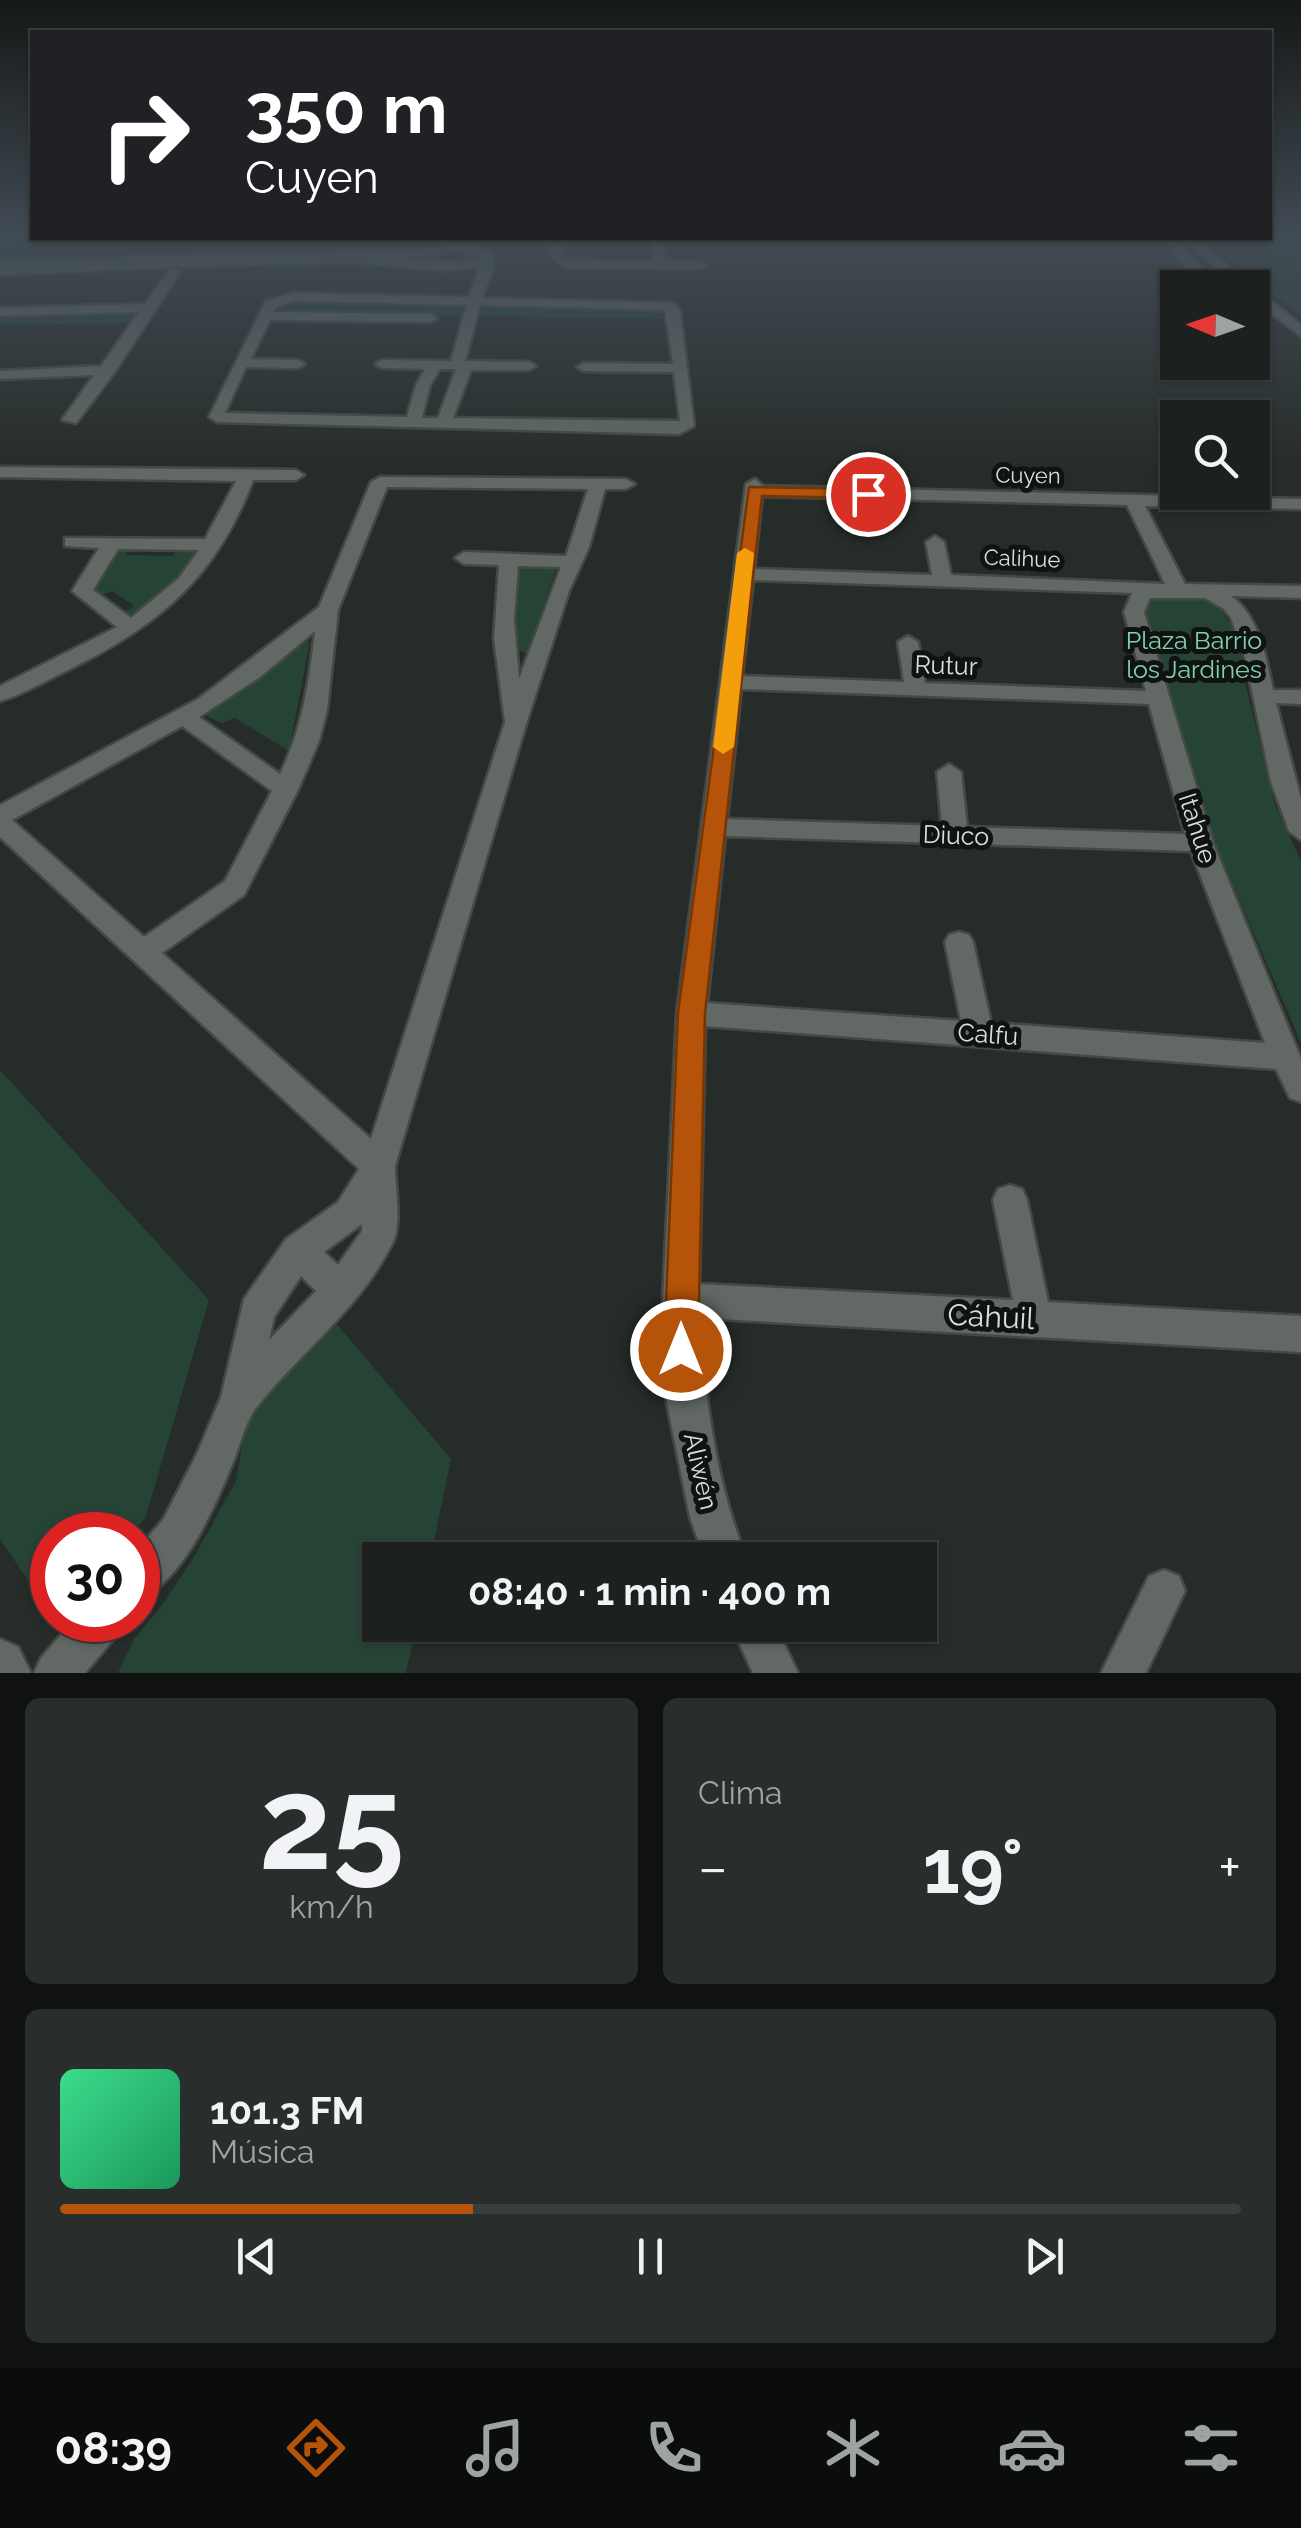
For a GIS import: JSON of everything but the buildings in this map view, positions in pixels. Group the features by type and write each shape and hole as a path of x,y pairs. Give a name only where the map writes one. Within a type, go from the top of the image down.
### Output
{"street":[{"path":"70,420 146,314"},
{"path":"442,424 453,407 474,314"},
{"path":"491,318 264,316 216,413 223,419 680,429 685,427 688,417 673,314"},
{"path":"1279,314 1301,332"},
{"path":"564,320 674,322"},
{"path":"1270,322 1301,344"},
{"path":"0,327 139,326"},
{"path":"241,363 298,364"},
{"path":"382,364 529,366"},
{"path":"413,423 423,386 436,365"},
{"path":"584,367 680,368"},
{"path":"0,375 109,370"},
{"path":"0,472 296,475"},
{"path":"0,694 130,627 186,583 246,481 244,477"},
{"path":"143,952 236,888 286,790 308,741 316,710 328,610 380,482 626,484"},
{"path":"160,1554 177,1534 211,1468 240,1398 257,1310 298,1250 350,1213 379,1166 515,724 598,484"},
{"name":"Cuyen","path":"754,487 1301,504"},
{"name":"Aliwén","path":"720,1542 703,1488 686,1403 681,1300 692,1013 754,487"},
{"path":"1133,500 1177,588 1216,595 1232,605 1251,642 1278,766 1301,831"},
{"path":"72,542 209,546"},
{"path":"936,542 943,581"},
{"path":"112,543 82,591 130,627"},
{"path":"464,558 574,562"},
{"path":"510,560 504,582 503,624 515,724"},
{"name":"Calihue","path":"742,574 1301,592"},
{"name":"Itahue","path":"1177,588 1142,593 1134,612 1200,843 1301,1089"},
{"path":"240,1398 340,1291 379,1235 379,1166 0,819 184,717 252,672 328,610"},
{"path":"908,642 916,691"},
{"name":"Rutur","path":"732,682 1158,698"},
{"path":"1261,696 1301,697"},
{"path":"184,717 286,790"},
{"path":"949,772 956,836"},
{"name":"Diuco","path":"712,827 1200,843"},
{"path":"959,942 978,1033"},
{"name":"Calfu","path":"692,1013 1285,1057"},
{"path":"1010,1200 1034,1320"},
{"path":"298,1250 340,1291"},
{"name":"Cáhuil","path":"681,1300 1301,1334"},
{"path":"1123,1673 1164,1591"},
{"path":"56,1673 83,1642"},
{"path":"760,1642 776,1673"},
{"path":"0,1665 6,1673"}],"green space":[{"path":"0,314 139,314 132,323 0,325"},
{"path":"340,314 668,314 668,319"},
{"path":"128,548 125,555 173,556 177,549 196,552 186,572 137,615 124,612 135,606 112,591 100,596 91,588 115,551"},
{"path":"524,564 556,569 528,654 519,650 513,609"},
{"name":"Plaza Barrio los Jardines","path":"1191,594 1218,605 1240,638 1245,682 1274,802 1301,861 1301,1043 1170,739 1141,641 1145,597"},
{"path":"310,641 289,751 235,718 222,723 206,716 208,710 293,646"},
{"path":"0,1070 209,1300 147,1512 30,1512 30,1583 0,1539"},
{"path":"334,1321 451,1459 434,1542 362,1542 362,1642 412,1642 406,1673 118,1673 133,1642 160,1642 160,1607 194,1557 236,1481 248,1410"}],"slow traffic":[{"path":"723,747 745,553"}],"route":[{"path":"681,1350 692,1013 754,491 868,494"}]}
